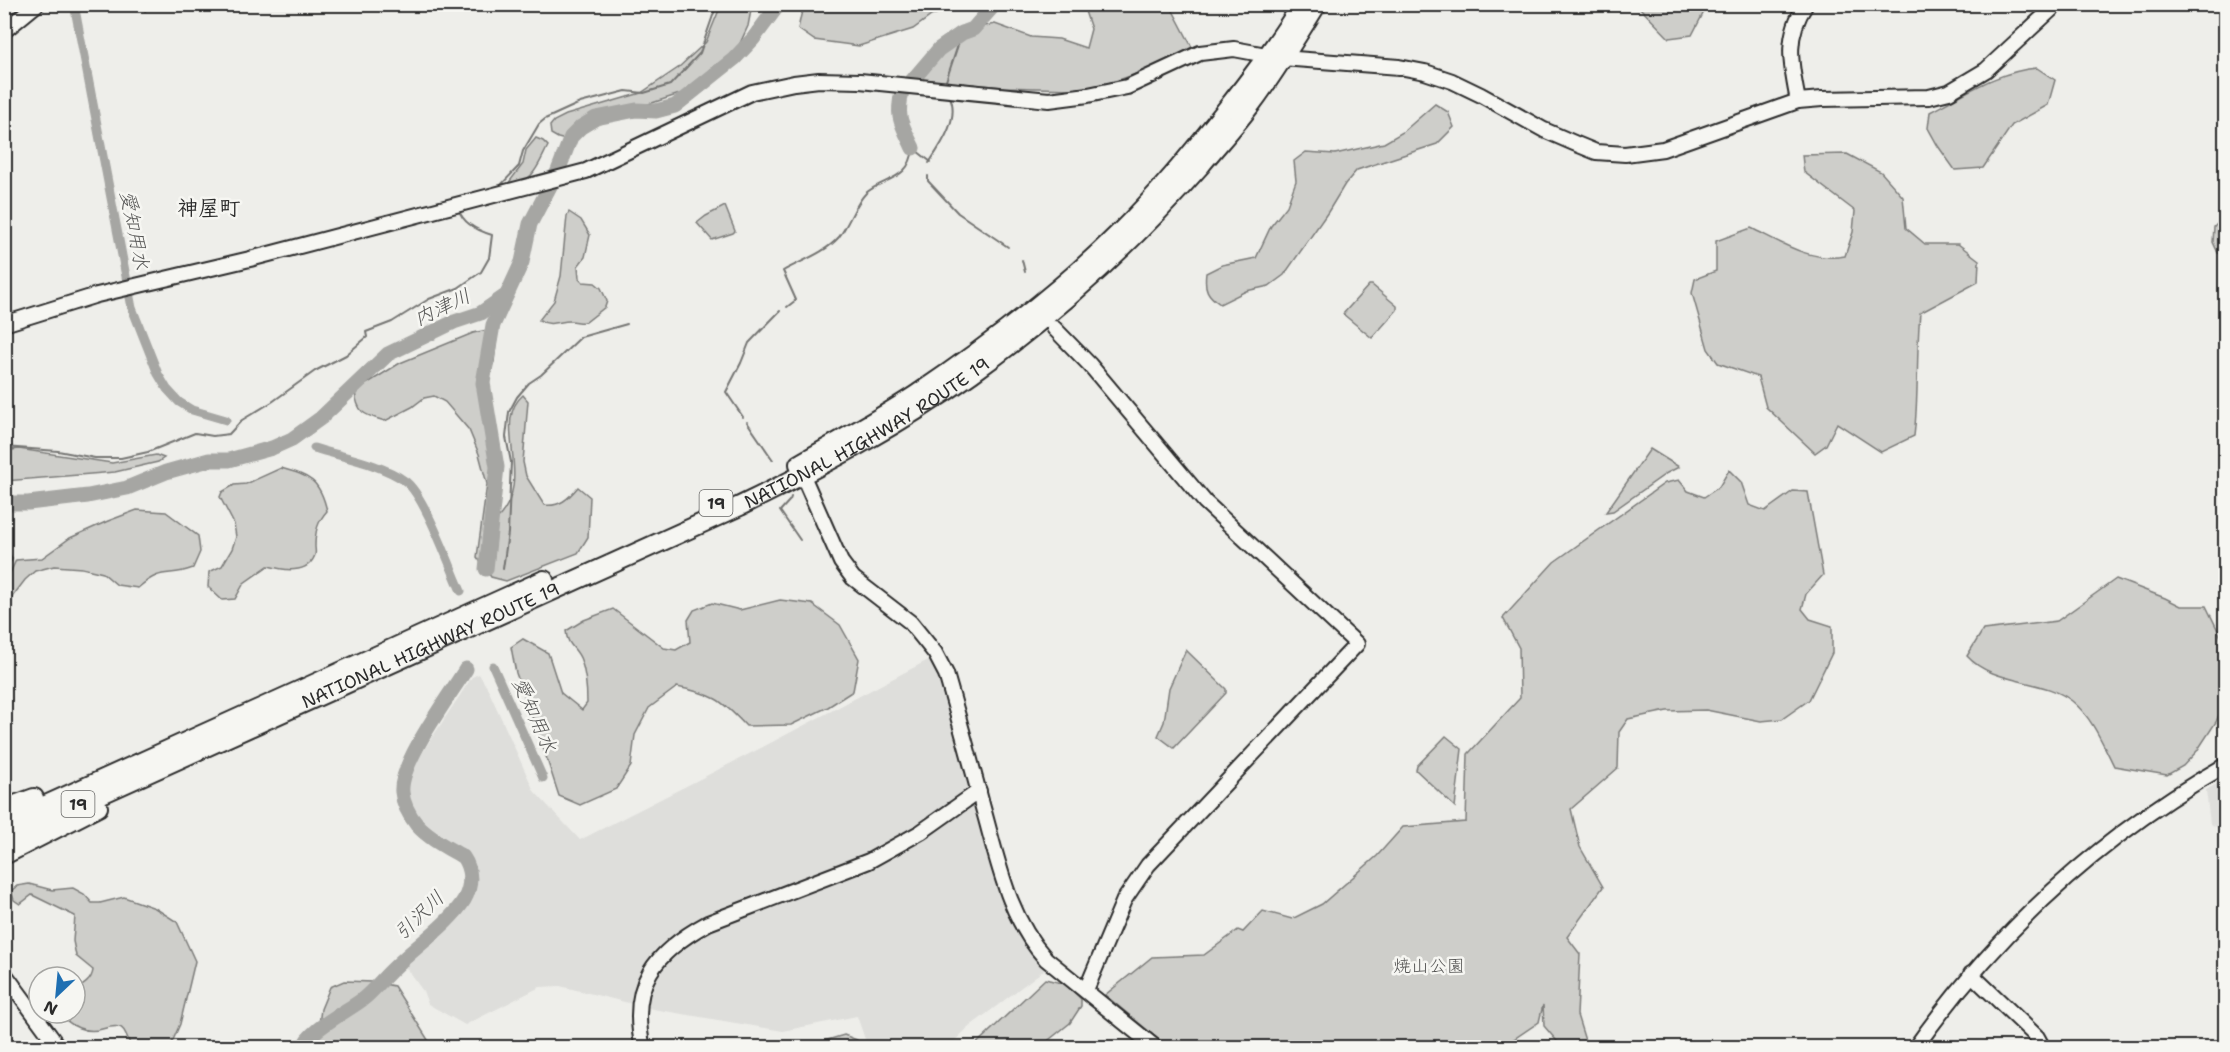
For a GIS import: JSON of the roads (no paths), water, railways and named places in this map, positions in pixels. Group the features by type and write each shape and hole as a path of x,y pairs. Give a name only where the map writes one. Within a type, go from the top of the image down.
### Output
{"highway":[{"name":"NATIONAL HIGHWAY ROUTE 19","path":"4,838 148,766 801,470 913,412 972,374 1074,292 1163,207 1252,103 1302,4"},
{"name":"NATIONAL HIGHWAY ROUTE 19","path":"801,470 973,355 1073,275 1208,134 1275,57 1317,4"},
{"name":"NATIONAL HIGHWAY ROUTE 19","path":"4,824 148,766"},
{"path":"4,809 72,783 148,766"},
{"path":"4,855 90,812 148,766"}],"street":[{"path":"4,31 37,4"},
{"path":"1798,101 1790,40 1797,19 1806,4"},
{"path":"4,324 97,295 250,259 576,174 752,92 794,83 819,80 860,81 1049,100 1127,87 1200,53 1234,49 1275,57 1399,67 1425,72 1472,90 1544,130 1574,143 1596,152 1625,154 1663,149 1798,101 1929,98 1949,92 1970,82 1986,70 2057,4"},
{"path":"1053,328 1090,365 1205,501 1357,644 1148,865 1124,900 1086,990"},
{"path":"801,470 840,562 853,578 910,622 935,653 946,674 1006,890 1033,944 1046,959 1156,1047"},
{"path":"1915,1047 1971,974 2036,907 2084,862 2134,824 2226,765"},
{"path":"643,1047 638,1027 638,1005 645,982 669,947 708,923 869,861 894,849 979,791"},
{"path":"4,973 59,1047"},
{"path":"1971,974 2037,1036 2043,1047"}],"waterway":[{"name":"愛知用水","path":"74,4 132,308 158,374 167,389 179,402 192,410 226,420"},
{"path":"145,11 151,4"},
{"path":"492,189 500,186 519,166 523,151 539,124 545,119 580,103 626,91 644,93 670,85 700,53 717,4"},
{"name":"内津川","path":"486,569 497,467 483,383 493,325 522,262 530,224 558,171 571,137 581,127 596,118 636,110 656,111 675,106 734,59 753,39 779,4"},
{"path":"910,83 939,49 962,33 973,29 995,4"},
{"path":"945,84 962,33"},
{"path":"902,91 901,120 913,148"},
{"path":"929,163 944,139 951,121 953,112 949,95"},
{"path":"787,307 796,300 783,271 833,243 843,232 866,193 902,173 911,159 913,148 931,162"},
{"path":"928,176 928,181 958,213 1008,247"},
{"path":"4,447 58,451 95,458 121,458 148,452 195,433 213,436 229,434 242,420 315,371 346,355 367,337 366,332 392,322 429,299 458,288 481,272 489,258 492,235 468,223 459,210"},
{"path":"1022,260 1025,272"},
{"name":"内津川","path":"4,503 28,503 88,496 127,488 166,472 209,460 229,460 272,448 292,439 321,418 388,354 454,322 481,313 504,297"},
{"path":"743,417 726,392 749,343 780,311"},
{"path":"503,569 508,533 511,462 506,437 509,412 517,397 529,383 541,375 581,337 627,324"},
{"path":"747,422 773,460"},
{"name":"愛知用水","path":"314,448 373,465 405,481 412,488 428,515 461,591"},
{"path":"791,497 780,511 800,540"},
{"path":"4,543 12,559 4,572"},
{"name":"愛知用水","path":"493,666 543,778"},
{"name":"引沢川","path":"303,1048 312,1034 363,999 441,926 467,895 470,884 469,873 463,857 432,838 417,825 407,810 402,792 408,764 466,669"}],"district":[{"name":"神屋町","path":"209,208"}],"park label":[{"name":"焼山公園","path":"1429,966"}]}
